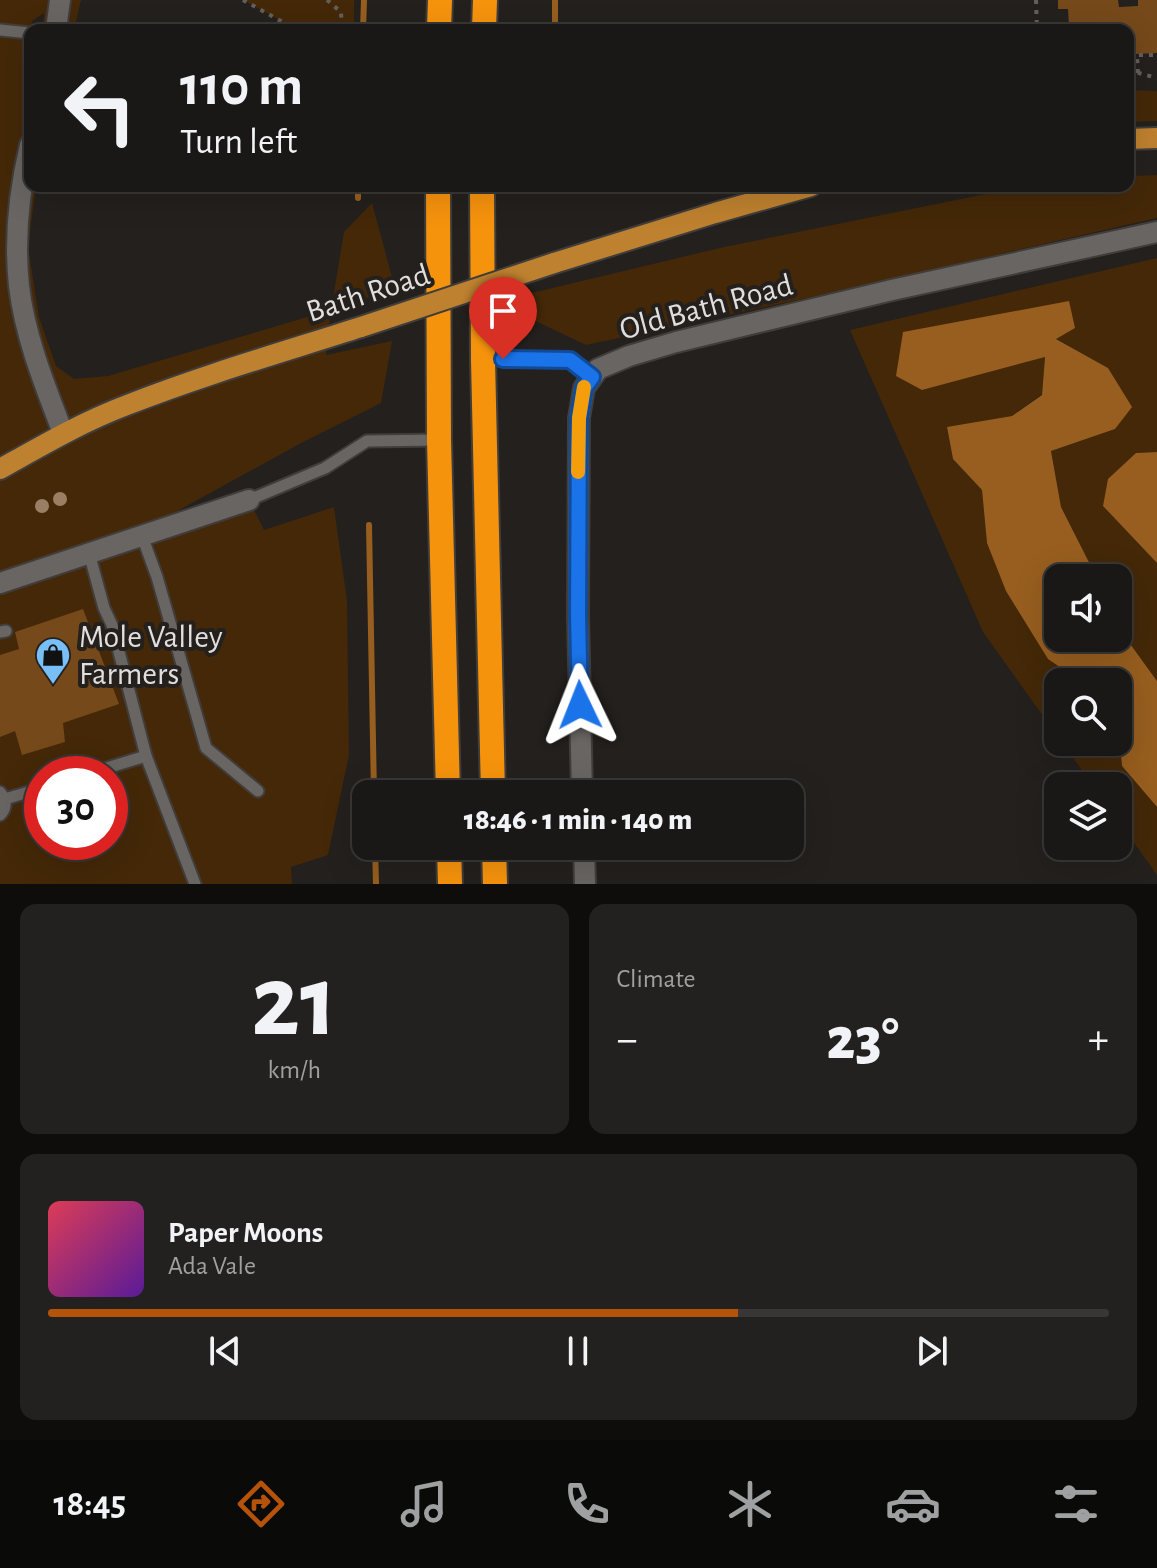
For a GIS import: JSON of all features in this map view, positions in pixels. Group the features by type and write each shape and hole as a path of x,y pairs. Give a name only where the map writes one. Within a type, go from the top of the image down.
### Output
{"highway":[{"path":"439,24 440,0"},
{"path":"484,24 485,0"},
{"path":"438,192 439,440 448,780"},
{"path":"482,192 493,780"},
{"path":"449,860 450,884"},
{"path":"494,860 495,884"}],"main road":[{"path":"1134,139 1157,138"},
{"name":"Bath Road","path":"0,469 63,433 126,405 554,263 790,192"}],"street":[{"path":"57,24 60,0"},
{"path":"24,169 17,239 19,285 41,375 63,433"},
{"name":"Old Bath Road","path":"582,780 578,616 579,418 584,388 598,369 676,342 892,290 1157,232"},
{"path":"0,583 249,500"},
{"path":"584,860 585,884"}],"lane":[{"path":"0,30 24,32"},
{"path":"483,360 570,360 592,377"},
{"path":"249,500 325,468 367,441 439,440"},
{"path":"142,536 157,577 206,748 258,791"},
{"path":"89,553 104,608 112,625 146,756 190,881"},
{"path":"128,761 146,756"},
{"path":"0,815 6,807 3,796 24,792"}],"path":[{"path":"243,0 286,24"},
{"path":"327,0 341,12 342,24"},
{"path":"1036,0 1037,24"},
{"path":"1138,73 1137,55 1157,55"},
{"path":"1134,72 1157,78"}],"shaded area":[{"path":"0,0 81,0 75,24 43,24 44,13 32,24 24,24 24,192 35,192 28,247 39,317 56,366 74,379 108,376 331,310 326,355 392,341 381,403 172,514 89,544 249,500 264,530 334,507 347,601 349,755 328,855 291,867 292,884 0,884"},
{"path":"243,0 354,0 354,24 286,24"},
{"path":"1134,90 1157,91 1157,121 1134,122"},
{"path":"1157,175 1157,218 586,345 531,319 519,296 724,247 996,192 1134,192 1134,176"},
{"path":"372,203 395,288 331,310 344,232"},
{"path":"1157,258 1157,452 1136,453 1103,506 1157,563 1157,681 1132,647 1132,564 1090,564 1061,507 1051,451 1115,429 1108,368 1055,338 922,390 1045,357 1042,394 1012,416 947,428 953,459 982,490 987,543 1044,626 1044,652 1061,652 1072,668 1044,668 1044,717 983,632 850,330"},
{"path":"1069,301 1075,328 1056,339 1108,368 1132,407 1115,429 1051,451 1061,507 1090,564 1044,564 1044,652 1132,652 1132,647 1157,681 1157,807 1132,778 1132,772 1127,772 1122,766 1121,756 1132,756 1132,668 1061,668 1048,659 1006,591 987,543 982,490 953,459 947,427 1012,416 1042,395 1045,357 922,390 896,376 903,332"},
{"path":"1157,452 1157,563 1103,506 1108,479 1136,453"},
{"path":"1072,756 1121,756 1122,766 1127,772 1083,772"},
{"path":"1132,778 1157,807 1157,875 1132,840"}],"building":[{"path":"1058,0 1118,0 1119,7 1138,6 1138,0 1157,0 1157,53 1134,54 1134,24 1069,24 1068,9 1058,9"},
{"path":"83,609 119,704 63,723 65,742 22,755 15,731 0,737 0,655 19,649 15,632"}],"waterway":[{"path":"363,24 364,0"},
{"path":"555,0 555,24"},
{"path":"358,192 358,198"},
{"path":"369,525 374,780"},
{"path":"375,860 376,884"}],"slow traffic":[{"path":"578,472 579,418 584,387"}],"place":[{"name":"Mole Valley Farmers","path":"53,686"}],"route":[{"path":"503,359 570,360 592,377 584,388 579,418 580,705"}]}
